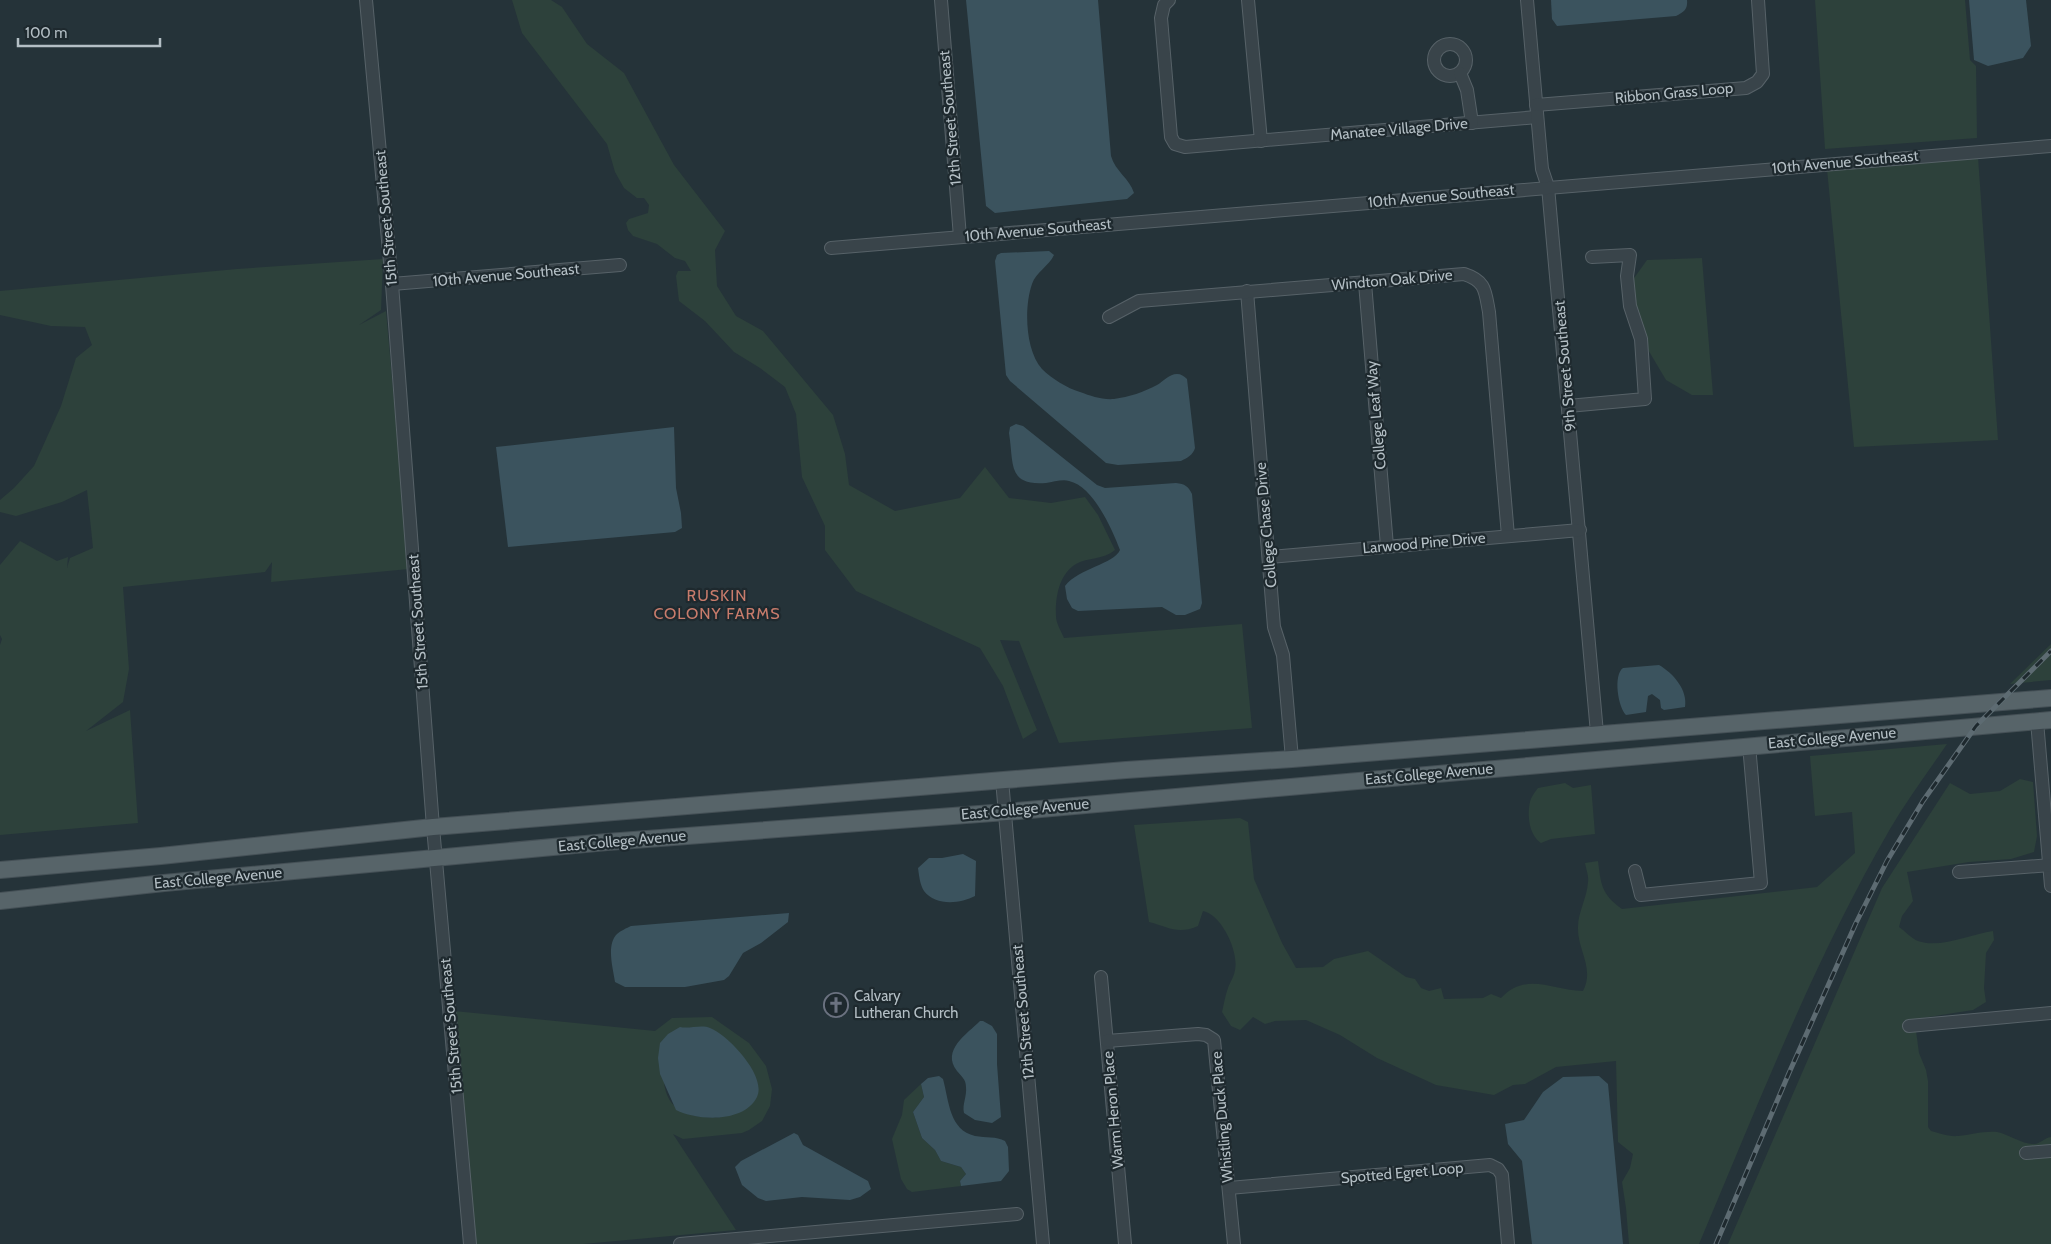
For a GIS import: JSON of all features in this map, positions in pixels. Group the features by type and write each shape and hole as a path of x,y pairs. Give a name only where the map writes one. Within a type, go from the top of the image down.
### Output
{"main road":[{"name":"East College Avenue","path":"0,870 161,856 433,827 1002,780 2051,698"},
{"name":"East College Avenue","path":"0,901 608,842 1006,812 2044,720"},
{"path":"1614,746 1617,742 1691,737 1714,724"},
{"path":"1479,770 1518,759 1577,754 1590,748 1597,734 1629,757"}],"street":[{"name":"15th Street Southeast","path":"366,0 392,284 433,827 470,1244"},
{"name":"12th Street Southeast","path":"941,0 960,237"},
{"name":"Manatee Village Drive","path":"1169,0 1164,5 1161,18 1172,137 1175,144 1185,148 1472,123 1536,111"},
{"path":"1248,0 1261,141"},
{"name":"9th Street Southeast","path":"1527,0 1542,168 1548,186 1597,734"},
{"name":"Ribbon Grass Loop","path":"1536,111 1746,88 1757,82 1763,74 1758,0"},
{"path":"1460,73 1467,90 1472,123"},
{"name":"10th Avenue Southeast","path":"831,248 1548,186 2051,146"},
{"path":"1568,406 1646,399 1641,339 1630,306 1627,276 1630,255 1592,258"},
{"name":"10th Avenue Southeast","path":"392,284 620,265"},
{"name":"Windton Oak Drive","path":"1109,317 1139,301 1464,274 1476,278 1483,285 1489,312 1508,536"},
{"name":"College Leaf Way","path":"1365,283 1387,546"},
{"name":"College Chase Drive","path":"1247,291 1274,626 1283,655 1292,758"},
{"name":"Larwood Pine Drive","path":"1269,557 1580,530"},
{"path":"2044,720 2051,886"},
{"path":"1635,871 1641,896 1761,883 1750,745"},
{"name":"12th Street Southeast","path":"1002,780 1043,1244"},
{"path":"1959,872 2050,865"},
{"name":"Warm Heron Place","path":"1101,977 1125,1244"},
{"path":"1908,1026 2051,1013"},
{"name":"Whistling Duck Place","path":"1107,1042 1198,1034 1206,1034 1214,1040 1234,1244"},
{"path":"2026,1153 2051,1151"},
{"name":"Spotted Egret Loop","path":"1229,1188 1490,1165 1498,1169 1502,1176 1508,1244"},
{"path":"680,1244 750,1241 1017,1214"}],"green space":[{"path":"512,0 551,0 562,7 587,44 624,73 674,165 725,231 715,250 717,286 736,316 763,331 833,415 845,454 849,485 895,511 960,498 985,467 1009,498 1051,503 1085,497 1098,515 1115,550 1106,555 1076,564 1070,568 1062,580 1057,594 1056,616 1064,638 1242,624 1252,728 1059,743 1019,641 1000,640 1037,730 1023,739 1003,686 980,648 856,591 825,550 825,526 802,477 796,414 785,387 760,368 734,352 705,321 679,301 676,276 678,271 691,271 685,261 675,258 657,244 633,236 628,230 626,223 629,219 648,213 649,205 644,198 637,198 624,188 615,172 607,144 522,33"},
{"path":"1815,0 1965,0 1970,60 1976,66 1977,138 1825,149"},
{"path":"1978,157 1998,440 1854,447 1827,169"},
{"path":"1702,258 1713,395 1692,395 1666,380 1647,348 1635,305 1632,281 1647,260"},
{"path":"383,259 381,310 359,325 386,311 409,569 271,582 272,562 265,572 123,587 129,669 123,702 86,731 130,710 138,823 0,835 0,645 2,639 0,635 0,565 20,541 57,561 68,557 67,568 70,558 93,548 87,490 62,502 16,516 0,512 0,500 34,466 61,406 76,358 92,345 85,327 51,326 0,315 0,291 237,269"},
{"path":"2051,644 2051,680 2010,684"},
{"path":"1947,744 1890,829 1836,930 1765,1086 1699,1244 1629,1244 1622,1182 1630,1168 1633,1154 1618,1142 1616,1061 1556,1067 1525,1084 1513,1085 1494,1095 1436,1085 1377,1058 1340,1035 1306,1020 1275,1021 1265,1024 1253,1017 1240,1030 1231,1026 1222,1012 1236,962 1232,944 1217,919 1203,911 1198,926 1184,930 1149,922 1134,825 1240,818 1248,822 1254,879 1282,943 1296,968 1323,967 1334,959 1368,951 1406,977 1415,979 1421,988 1429,991 1441,988 1444,999 1483,998 1491,994 1501,998 1511,990 1530,984 1583,991 1587,975 1578,927 1588,882 1585,863 1598,861 1603,888 1615,904 1622,909 1817,887 1855,853 1852,812 1815,816 1810,756"},
{"path":"2020,779 2033,782 2037,836 2034,852 2011,859 1969,862 1907,872 1913,901 1902,916 1899,927 1913,939 1927,943 1946,942 1993,931 1994,940 1986,953 1984,988 1986,1002 1973,1010 1903,1021 1905,1032 1916,1031 1919,1053 1926,1070 1928,1081 1928,1127 1931,1131 1955,1136 1997,1132 2030,1144 2036,1144 2051,1137 2051,1146 2020,1148 2021,1159 2051,1157 2051,1244 1728,1244 1882,888 1950,783 1970,794 2000,791"},
{"path":"1565,783 1573,788 1591,785 1595,834 1551,839 1541,843 1531,830 1529,813 1531,798 1538,788"},
{"path":"454,1011 655,1031 672,1018 712,1017 749,1043 766,1066 772,1089 770,1106 762,1121 742,1133 683,1139 673,1134 736,1230 583,1244 475,1244","holes":["708,1027 722,1117 702,1117 684,1112 677,1108 666,1093 664,1082 684,1028"]},
{"path":"921,1084 924,1097 913,1112 922,1138 935,1150 941,1161 961,1167 966,1174 960,1181 961,1186 912,1192 907,1189 901,1179 892,1139 902,1115 904,1100"}],"water":[{"path":"966,0 1098,0 1111,156 1134,193 1127,199 995,213 986,206"},
{"path":"1551,0 1687,0 1687,6 1685,10 1676,16 1557,26 1552,19"},
{"path":"1969,0 2026,0 2031,46 2023,58 1988,66 1974,60"},
{"path":"1049,251 1054,255 1039,272 1029,293 1027,316 1029,340 1036,361 1046,373 1065,386 1105,399 1131,396 1157,385 1174,374 1184,376 1187,379 1195,448 1188,457 1181,461 1118,465 1106,463 1010,381 1006,375 995,261 997,255 1001,253"},
{"path":"1016,424 1023,426 1097,485 1105,488 1176,483 1188,487 1192,494 1202,603 1200,609 1185,615 1176,615 1162,607 1078,611 1072,608 1067,599 1065,586 1079,575 1111,559 1120,550 1112,531 1094,499 1078,485 1064,480 1033,483 1018,477 1013,463 1009,433 1010,427"},
{"path":"674,427 676,488 682,528 675,532 508,547 496,447"},
{"path":"1659,665 1674,677 1682,688 1685,707 1664,710 1661,708 1660,700 1652,694 1648,696 1646,712 1626,715 1621,705 1617,684 1620,672 1623,668"},
{"path":"963,854 976,861 975,896 962,901 948,902 929,896 922,886 918,868 929,858 942,858"},
{"path":"789,913 788,922 761,943 743,953 729,976 724,980 685,987 625,987 615,982 611,957 612,944 617,934 631,926"},
{"path":"980,1021 992,1026 997,1034 1001,1117 992,1123 975,1120 964,1113 966,1084 953,1063 952,1056 958,1043"},
{"path":"703,1026 710,1028 718,1032 735,1047 751,1068 759,1088 757,1097 751,1105 742,1112 708,1118 685,1114 676,1110 660,1074 658,1058 660,1043 668,1034 680,1027"},
{"path":"939,1076 943,1079 952,1114 960,1128 966,1133 975,1136 1005,1141 1008,1147 1009,1171 1001,1181 961,1186 960,1181 966,1174 961,1167 941,1161 935,1150 922,1138 913,1112 924,1097 921,1084 928,1078"},
{"path":"1599,1076 1608,1084 1623,1244 1532,1244 1522,1161 1508,1144 1505,1124 1524,1120 1543,1092 1563,1077"},
{"path":"794,1133 798,1135 803,1145 868,1181 871,1189 860,1197 850,1200 802,1197 766,1201 758,1198 742,1185 735,1167 741,1161"}],"railway":[{"path":"1716,1244 1789,1073 1856,923 1887,861 1923,801 1976,726 2051,651"}],"place":[{"name":"Calvary Lutheran Church","path":"836,1005"}],"district":[{"name":"RUSKIN COLONY FARMS","path":"717,604"}]}
